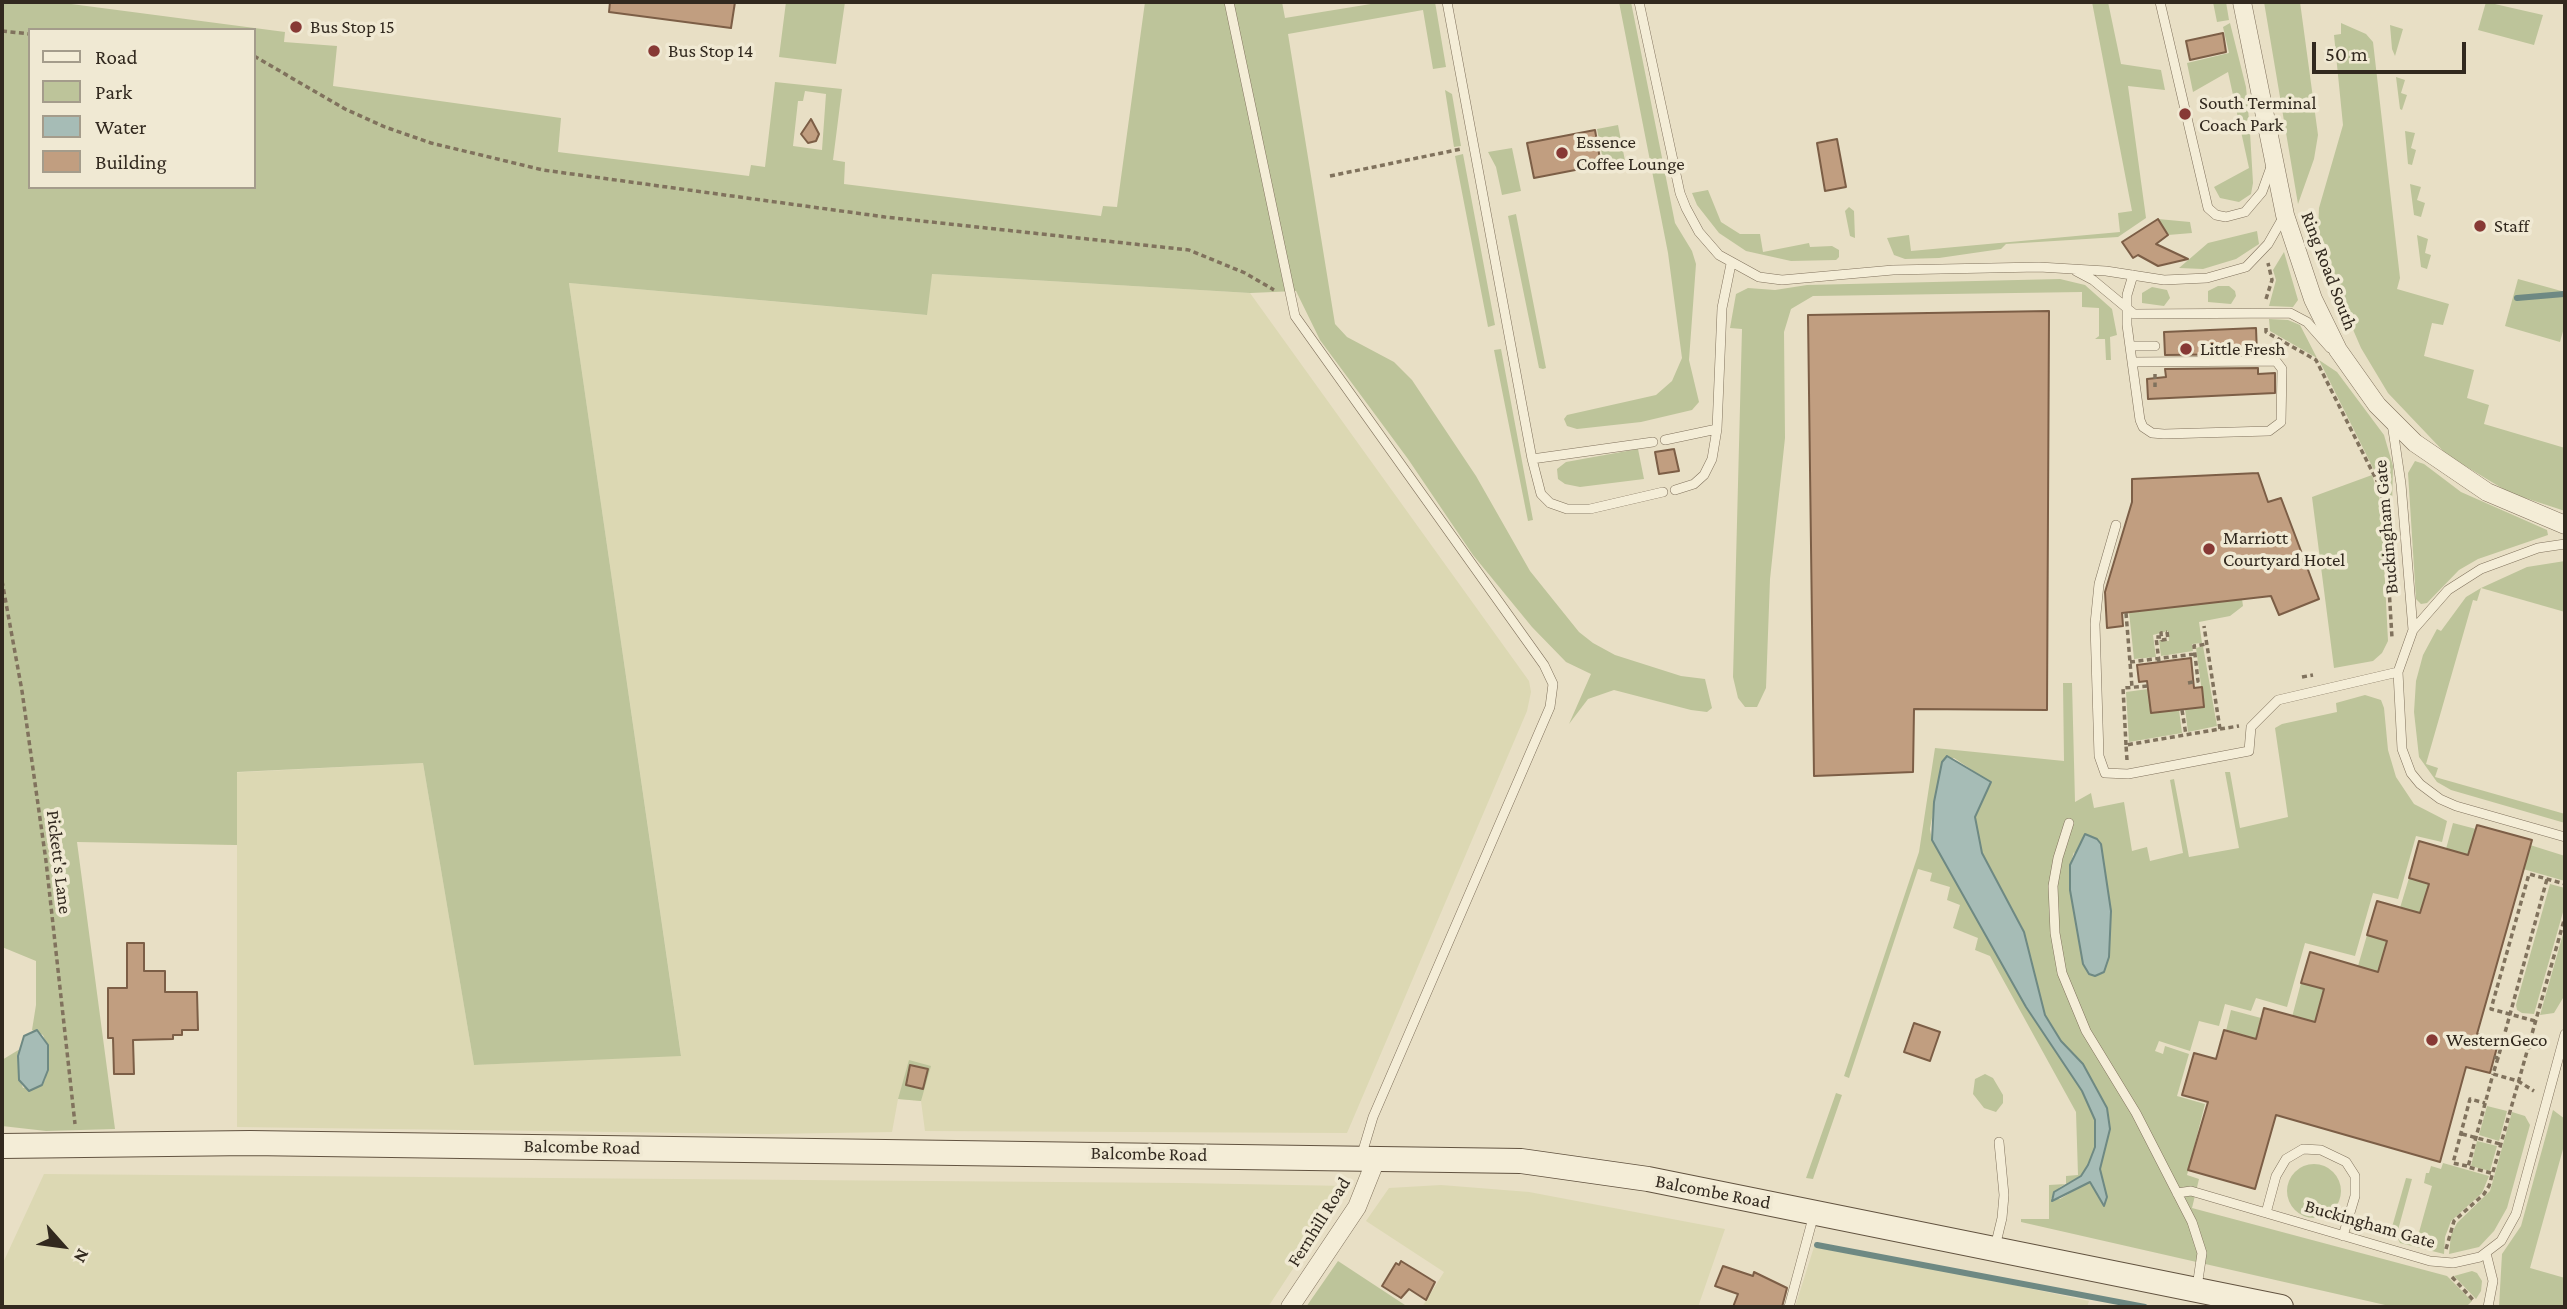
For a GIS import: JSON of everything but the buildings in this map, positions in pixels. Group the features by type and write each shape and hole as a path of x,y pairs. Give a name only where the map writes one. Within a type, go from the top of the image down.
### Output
{"main road":[{"name":"Balcombe Road","path":"2,1146 250,1143 1521,1161 1648,1179 2281,1307"}],"street":[{"name":"Ring Road South","path":"2242,2 2285,215 2324,324 2360,383 2392,422 2428,452 2487,492 2565,525"},
{"name":"Fernhill Road","path":"1290,1307 1357,1207 1369,1157"}],"lane":[{"path":"1229,2 1295,316 1544,665 1553,684 1550,707 1379,1104 1369,1157"},
{"path":"1447,2 1532,459 1541,494 1550,503 1567,509 1590,509 1663,492"},
{"path":"1639,2 1680,193 1699,232 1731,264 1759,277 1782,280 1893,270 2071,269 2177,281 2223,276 2246,267 2264,249 2285,215"},
{"path":"2160,2 2210,211 2216,215 2231,217 2249,209 2262,192 2272,157"},
{"path":"1675,489 1694,484 1704,474 1712,459 1717,429 1722,308 1731,264"},
{"path":"2071,269 2093,280 2127,309 2144,316 2293,313 2304,319 2360,383"},
{"path":"2132,362 2276,361 2282,369 2281,422 2269,431 2152,433 2141,423 2132,362 2127,309 2133,275"},
{"path":"2130,345 2155,345"},
{"name":"Buckingham Gate","path":"2392,422 2401,484 2413,630"},
{"path":"1665,440 1717,429"},
{"path":"1532,459 1653,442"},
{"path":"2116,525 2099,584 2095,624 2099,756 2105,773 2128,774 2249,751 2251,727 2278,700 2398,672"},
{"name":"Buckingham Gate","path":"2565,544 2538,548 2480,569 2448,590 2413,630 2398,672 2402,748 2411,773 2420,784 2440,799 2456,806 2565,837"},
{"path":"2069,823 2053,886 2055,933 2062,973 2087,1031 2136,1113 2200,1244 2202,1263 2196,1290"},
{"path":"2484,1306 2493,1281 2486,1253 2505,1235 2516,1214 2565,1034"},
{"path":"1994,1249 2002,1218 2004,1195 1999,1142"},
{"path":"2266,1213 2276,1176 2286,1159 2303,1149 2321,1150 2347,1162 2355,1176 2355,1196 2343,1236"},
{"name":"Buckingham Gate","path":"2177,1193 2191,1191 2446,1263 2471,1260 2486,1253"},
{"path":"1789,1307 1814,1212"}],"path":[{"path":"2,31 28,34"},
{"path":"256,56 345,109 385,127 431,143 543,170 872,216 1189,250 1245,273 1279,294"},
{"path":"1330,176 1473,147"},
{"path":"2264,249 2272,278 2266,297 2266,332 2316,360 2379,485 2386,517 2394,625 2392,639"},
{"name":"Pickett's Lane","path":"2,581 22,691 44,848 78,1147"},
{"path":"2126,613 2132,688"},
{"path":"2126,745 2220,729 2204,626"},
{"path":"2159,660 2156,638 2161,636"},
{"path":"2188,683 2198,681 2194,646 2207,644"},
{"path":"2130,662 2195,654"},
{"path":"2302,677 2324,673"},
{"path":"2128,774 2123,688 2148,685"},
{"path":"2182,710 2186,735"},
{"path":"2535,1021 2491,1009 2529,874 2565,884"},
{"path":"2468,1167 2547,879"},
{"path":"2484,1306 2456,1283 2446,1263 2446,1244 2452,1224 2486,1191 2565,917"},
{"path":"2503,1040 2528,1047 2562,1046"},
{"path":"2493,1074 2518,1081 2547,1099"},
{"path":"2485,1103 2470,1099 2453,1163 2492,1173"},
{"path":"2461,1134 2500,1144"}],"shaded area":[{"path":"931,274 1250,293 1529,681 1531,692 1527,711 1347,1133 925,1131 921,1101 898,1099 892,1132 768,1134 237,1127 237,845 77,841 69,781 423,763 474,1065 681,1055 569,283 926,315"},
{"path":"44,1174 1347,1186 1268,1307 2,1307 2,1265"},
{"path":"1441,1185 1529,1192 1725,1229 1698,1307 1422,1307 1444,1272 1366,1221 1389,1188"},
{"path":"1814,1247 2089,1301 2087,1307 1795,1307"}],"green space":[{"path":"2,2 56,2 254,28 28,28 28,189 256,189 256,28 285,32 284,42 337,46 333,86 561,118 558,152 749,176 751,165 765,167 775,82 842,89 833,160 845,162 844,184 1101,216 1103,206 1117,207 1145,2 1282,2 1285,18 1383,2 1435,2 1446,67 1433,69 1423,10 1288,34 1335,324 1347,337 1394,362 1412,380 1476,476 1530,571 1579,632 1615,655 1681,676 1705,679 1712,708 1707,712 1614,690 1588,699 1569,724 1591,674 1566,662 1532,627 1473,555 1408,459 1320,340 1296,291 1250,293 932,274 927,315 569,283 681,1056 474,1065 423,763 237,772 237,845 77,842 115,1129 46,1131 2,1126 2,1060 20,1049 18,1074 23,1088 45,1081 49,1051 43,1035 32,1030 36,1005 36,961 2,947","holes":["805,91 826,94 822,150 793,146 798,101 803,101"]},
{"path":"786,2 845,2 836,64 779,57"},
{"path":"1619,2 1631,2 1675,223 1692,251 1696,264 1689,360 1699,402 1692,410 1641,422 1577,429 1567,426 1564,419 1567,415 1656,395 1672,381 1682,358 1668,253"},
{"path":"2092,2 2108,2 2121,64 2161,70 2165,90 2128,86 2146,218 2118,237 2006,244 2001,249 1939,258 1905,259 1894,255 1887,238 1909,235 1911,251 2120,232 2118,213 2132,211"},
{"path":"2213,2 2226,2 2229,20 2217,22"},
{"path":"2264,2 2300,2 2318,135 2314,159 2298,204"},
{"path":"2486,2 2543,15 2534,45 2478,30"},
{"path":"2230,23 2246,87 2249,120 2245,121 2245,131 2250,132 2253,183 2251,194 2239,202 2220,198 2214,187 2249,168 2228,72 2193,92 2187,63 2229,53 2223,27"},
{"path":"2341,23 2366,34 2373,42 2400,278 2397,289 2449,304 2443,325 2432,323 2424,356 2474,370 2467,398 2489,405 2484,424 2565,448 2565,511 2510,493 2447,455 2388,393 2361,348 2328,272 2318,232 2319,208 2343,125 2334,35 2341,34"},
{"path":"2390,25 2403,29 2395,56 2392,49"},
{"path":"2396,77 2405,80 2401,93 2407,95 2402,110 2400,109"},
{"path":"1445,90 1452,94 1461,146 1454,147"},
{"path":"1618,125 1626,166 1605,170 1597,129"},
{"path":"2405,131 2415,133 2411,148 2416,150 2412,165 2408,164"},
{"path":"1512,148 1521,191 1502,195 1496,167 1488,152"},
{"path":"1463,154 1495,325 1488,327 1455,156"},
{"path":"2410,184 2421,187 2417,200 2425,203 2421,217 2414,215"},
{"path":"1708,190 1721,222 1740,234 1760,234 1763,252 1809,243 1810,247 1832,246 1839,250 1839,257 1836,260 1791,261 1746,251 1719,233 1697,205 1692,193"},
{"path":"1849,207 1854,211 1855,238 1850,236 1845,211"},
{"path":"1516,214 1546,368 1543,369 1539,368 1508,216"},
{"path":"2158,219 2190,222 2192,233 2168,235"},
{"path":"2257,231 2259,244 2236,259 2203,269 2179,268 2208,243"},
{"path":"2417,235 2428,239 2425,253 2431,255 2427,269 2421,267"},
{"path":"2284,252 2298,300 2293,307 2269,306 2276,280 2273,270"},
{"path":"2060,279 2085,285 2112,309 2117,335 2110,337 2111,360 2106,360 2105,339 2095,339 2099,336 2099,308 2082,307 2082,292 1813,296 1791,309 1784,332 1785,438 1770,579 1766,688 1757,707 1745,707 1738,698 1733,677 1742,329 1730,328 1736,294 1748,288 1775,290 1807,285"},
{"path":"2518,279 2565,292 2565,324 2560,342 2505,326"},
{"path":"2218,286 2229,286 2235,291 2236,296 2231,304 2208,302 2208,291"},
{"path":"2152,287 2167,290 2170,298 2164,306 2142,303 2142,293"},
{"path":"2269,319 2288,320 2300,325 2317,358 2270,331"},
{"path":"1501,349 1533,520 1528,521 1494,350"},
{"path":"2319,360 2337,372 2384,435 2393,466 2392,506"},
{"path":"1638,449 1644,479 1580,487 1565,484 1558,479 1557,469 1566,462"},
{"path":"2415,461 2424,464 2461,492 2547,530 2548,535 2478,559 2459,570 2427,603 2421,604 2416,599 2408,473"},
{"path":"2372,475 2381,503 2388,641 2382,653 2373,661 2334,668 2312,497"},
{"path":"2565,561 2565,612 2481,588 2527,567"},
{"path":"2481,588 2477,601 2473,600 2426,764 2438,768 2435,777 2565,814 2565,823 2451,790 2437,782 2419,757 2414,712 2416,681 2423,655 2437,629 2441,631 2466,597"},
{"path":"2242,599 2243,606 2230,616 2199,622 2202,643 2192,644 2193,651 2161,656 2159,640 2169,641 2168,631 2153,635 2156,657 2134,659 2129,612"},
{"path":"2203,646 2217,726 2188,732 2185,709 2204,707 2196,648"},
{"path":"2063,683 2072,683 2075,802 2091,793 2094,808 2124,802 2132,851 2147,847 2150,861 2183,853 2170,780 2174,779 2189,857 2239,848 2225,772 2230,772 2240,828 2288,817 2275,728 2282,724 2337,712 2336,703 2365,695 2381,700 2388,750 2396,777 2414,804 2447,821 2442,842 2416,836 2398,899 2373,893 2355,956 2305,943 2287,1007 2256,998 2251,1011 2225,1004 2219,1026 2199,1021 2190,1051 2159,1041 2155,1051 2163,1054 2165,1046 2189,1054 2177,1096 2205,1104 2187,1175 2199,1179 2192,1208 2447,1276 2472,1301 2466,1307 2394,1307 2021,1222 2021,1219 2049,1219 2049,1185 2066,1184 2066,1176 2078,1175 2076,1112 1990,956 1975,950 1978,938 1953,928 1960,905 1947,900 1950,887 1930,881 1932,873 1918,869 1849,1078 1844,1076 1919,852 1935,748 2064,761","holes":["1954,758 1990,782 1975,817 1982,853 2022,927 2045,1015 2061,1041 2083,1064 2107,1108 2110,1129 2100,1169 2104,1206 2090,1181 2060,1199 2051,1199 2060,1187 2081,1176 2095,1147 2095,1120 2082,1091 1932,840 1930,829 1942,762","2074,852 2109,937 2109,957 2083,964 2070,890 2070,865"]},
{"path":"2148,689 2151,713 2179,710 2182,733 2129,742 2126,692"},
{"path":"2453,823 2476,829 2469,855 2446,849"},
{"path":"2530,845 2565,856 2565,881 2523,869"},
{"path":"2409,878 2429,884 2420,913 2400,908"},
{"path":"2550,884 2565,888 2565,905 2534,1014 2522,1013 2517,1010 2516,1005"},
{"path":"2565,927 2563,998 2554,1013 2540,1015"},
{"path":"2367,935 2391,942 2378,972 2358,966"},
{"path":"2301,983 2324,989 2315,1024 2292,1017"},
{"path":"2231,1010 2261,1018 2256,1039 2226,1031"},
{"path":"909,1060 931,1066 921,1101 898,1099"},
{"path":"1985,1074 1993,1078 2003,1095 2003,1103 1996,1112 1984,1108 1973,1094 1975,1079"},
{"path":"1836,1093 1842,1095 1813,1179 1806,1178"},
{"path":"2487,1106 2507,1111 2499,1141 2479,1135"},
{"path":"2553,1110 2565,1119 2565,1142 2530,1268 2565,1278 2565,1307 2499,1307 2502,1254 2521,1226"},
{"path":"2512,1112 2525,1116 2530,1125 2507,1208 2494,1231 2479,1247 2449,1254 2451,1235 2457,1223 2490,1191"},
{"path":"2477,1141 2497,1146 2490,1171 2471,1166"},
{"path":"2443,1163 2489,1176 2482,1193 2451,1221 2445,1237 2444,1254 2400,1243 2392,1227 2406,1178 2412,1179 2398,1230 2418,1236 2432,1186 2424,1183 2426,1173 2429,1173 2431,1166 2441,1169"},
{"path":"2314,1164 2333,1172 2341,1191 2333,1210 2314,1218 2295,1210 2287,1191 2295,1172"},
{"path":"1338,1261 1408,1307 1306,1307"},
{"path":"2472,1271 2477,1273 2482,1281 2481,1291 2476,1299 2454,1276"}],"water":[{"path":"1947,756 1991,782 1975,817 1982,853 2024,932 2045,1015 2061,1041 2083,1064 2107,1108 2110,1129 2100,1169 2107,1197 2104,1206 2090,1182 2052,1201 2054,1192 2081,1176 2088,1165 2095,1147 2095,1120 2082,1091 2026,1007 1932,840 1934,802 1942,762"},
{"path":"2085,834 2097,839 2101,844 2111,911 2109,957 2104,972 2095,976 2089,974 2083,964 2070,890 2070,865"},
{"path":"37,1030 48,1045 48,1070 42,1085 29,1091 19,1080 18,1056 24,1036"}],"waterway":[{"path":"2517,298 2564,294"},
{"path":"1817,1245 2145,1307"}],"place":[{"name":"Bus Stop 15","path":"296,27"},
{"name":"Bus Stop 14","path":"654,51"},
{"name":"South Terminal Coach Park","path":"2185,114"},
{"name":"Essence Coffee Lounge","path":"1562,153"},
{"name":"Staff","path":"2480,226"},
{"name":"Little Fresh","path":"2186,349"},
{"name":"Marriott Courtyard Hotel","path":"2209,549"},
{"name":"WesternGeco","path":"2432,1040"}]}
